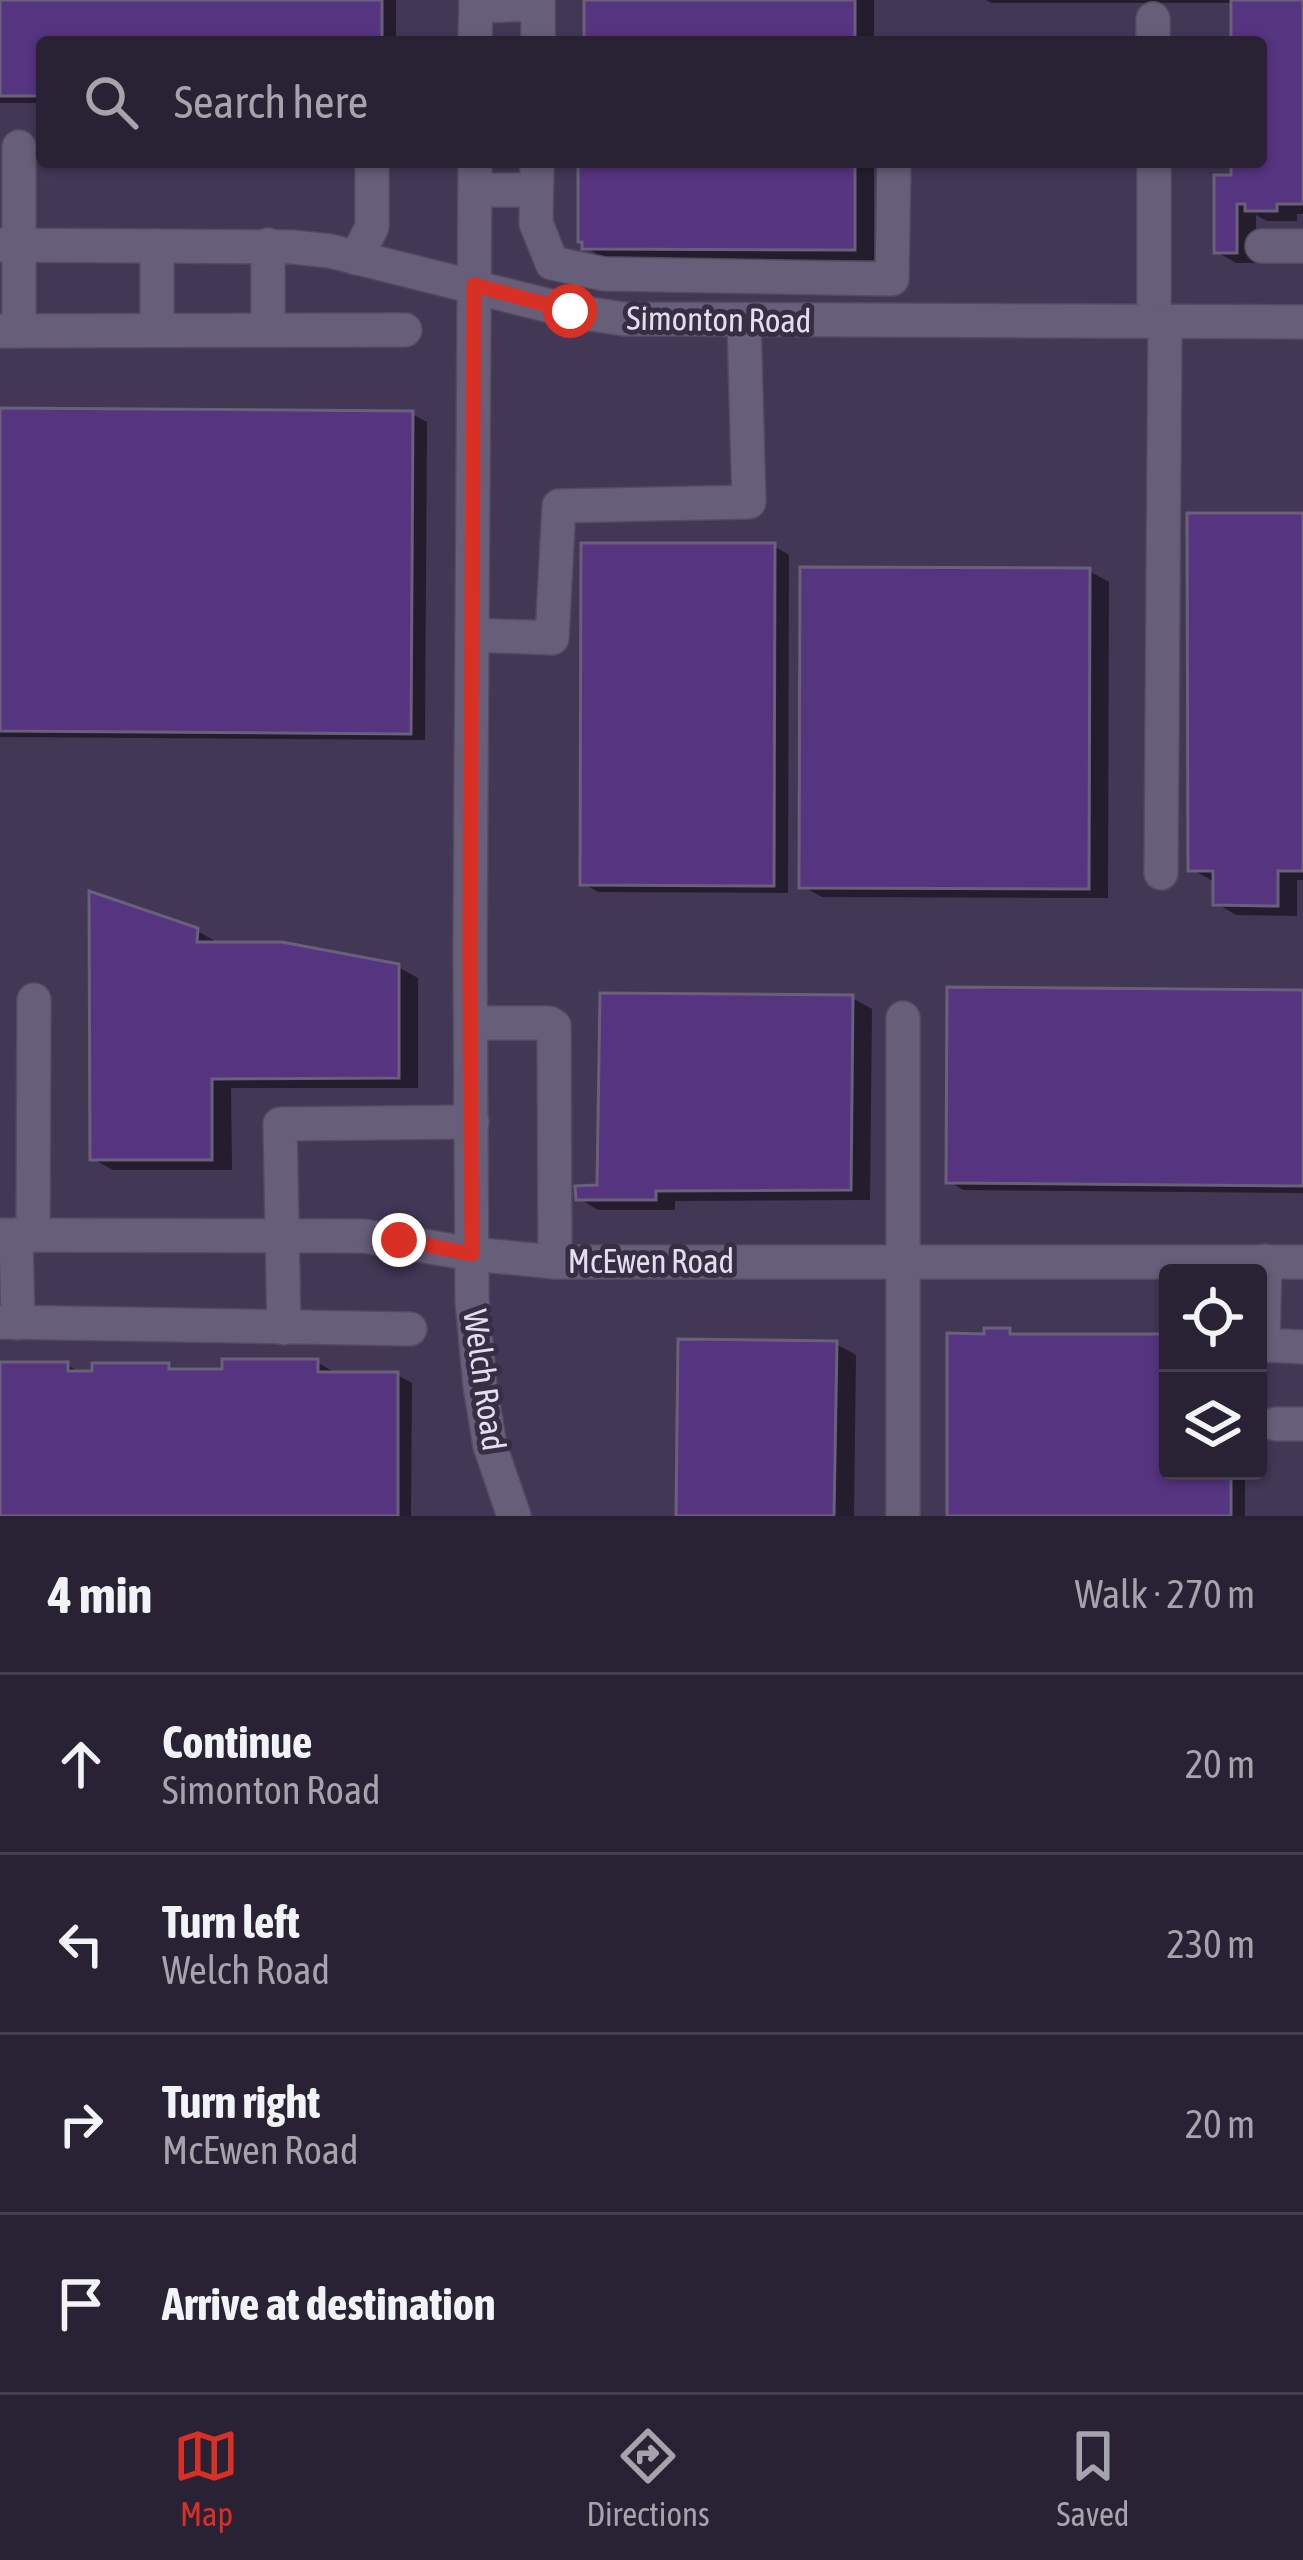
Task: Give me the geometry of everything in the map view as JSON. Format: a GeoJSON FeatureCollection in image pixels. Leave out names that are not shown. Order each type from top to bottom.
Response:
{"type":"FeatureCollection","features":[{"type":"Feature","properties":{"kind":"street"},"geometry":{"type":"LineString","coordinates":[[476,36],[476,3],[538,2],[538,36]]}},
{"type":"Feature","properties":{"kind":"street"},"geometry":{"type":"LineString","coordinates":[[20,147],[10,245],[10,331],[405,329]]}},
{"type":"Feature","properties":{"kind":"street"},"geometry":{"type":"LineString","coordinates":[[356,259],[372,227],[372,168]]}},
{"type":"Feature","properties":{"kind":"street"},"geometry":{"type":"LineString","coordinates":[[890,322],[894,168]]}},
{"type":"Feature","properties":{"kind":"street"},"geometry":{"type":"LineString","coordinates":[[1154,168],[1160,322],[1161,873]]}},
{"type":"Feature","properties":{"kind":"street"},"geometry":{"type":"LineString","coordinates":[[475,176],[536,176],[536,223],[552,263],[604,274],[892,279]]}},
{"type":"Feature","properties":{"kind":"street","name":"Welch Road"},"geometry":{"type":"LineString","coordinates":[[475,176],[472,1300],[490,1446],[514,1516]]}},
{"type":"Feature","properties":{"kind":"street","name":"Simonton Road"},"geometry":{"type":"LineString","coordinates":[[10,245],[268,245],[329,251],[570,311],[624,319],[1303,322]]}},
{"type":"Feature","properties":{"kind":"street"},"geometry":{"type":"LineString","coordinates":[[268,245],[268,330]]}},
{"type":"Feature","properties":{"kind":"street"},"geometry":{"type":"LineString","coordinates":[[157,246],[157,331]]}},
{"type":"Feature","properties":{"kind":"street"},"geometry":{"type":"LineString","coordinates":[[1262,246],[1303,246]]}},
{"type":"Feature","properties":{"kind":"street"},"geometry":{"type":"LineString","coordinates":[[472,635],[552,638],[559,506],[748,502],[744,322]]}},
{"type":"Feature","properties":{"kind":"street"},"geometry":{"type":"LineString","coordinates":[[34,1000],[9,1323],[410,1329]]}},
{"type":"Feature","properties":{"kind":"street"},"geometry":{"type":"LineString","coordinates":[[903,1018],[903,1516]]}},
{"type":"Feature","properties":{"kind":"street"},"geometry":{"type":"LineString","coordinates":[[471,1023],[554,1026],[555,1262]]}},
{"type":"Feature","properties":{"kind":"street"},"geometry":{"type":"LineString","coordinates":[[284,1328],[280,1124],[472,1122]]}},
{"type":"Feature","properties":{"kind":"street","name":"McEwen Road"},"geometry":{"type":"LineString","coordinates":[[16,1235],[364,1236],[555,1262],[1303,1262]]}},
{"type":"Feature","properties":{"kind":"street"},"geometry":{"type":"LineString","coordinates":[[1265,1261],[1263,1346],[1303,1347]]}},
{"type":"Feature","properties":{"kind":"shaded area"},"geometry":{"type":"Polygon","coordinates":[[[0,0],[1303,0],[1303,1516],[0,1516],[0,0]]]}},
{"type":"Feature","properties":{"kind":"building"},"geometry":{"type":"Polygon","coordinates":[[[0,0],[382,0],[382,36],[36,36],[36,96],[0,96],[0,0]]]}},
{"type":"Feature","properties":{"kind":"building"},"geometry":{"type":"Polygon","coordinates":[[[584,0],[855,0],[855,36],[584,36],[584,0]]]}},
{"type":"Feature","properties":{"kind":"building"},"geometry":{"type":"Polygon","coordinates":[[[1231,0],[1303,0],[1303,204],[1277,204],[1277,211],[1245,211],[1245,204],[1237,204],[1237,253],[1214,253],[1214,175],[1231,175],[1231,168],[1267,168],[1267,36],[1231,36],[1231,0]]]}},
{"type":"Feature","properties":{"kind":"building"},"geometry":{"type":"Polygon","coordinates":[[[578,168],[855,168],[855,250],[582,249],[578,242],[578,168]]]}},
{"type":"Feature","properties":{"kind":"building"},"geometry":{"type":"Polygon","coordinates":[[[0,408],[413,411],[411,734],[0,731],[0,408]]]}},
{"type":"Feature","properties":{"kind":"building"},"geometry":{"type":"Polygon","coordinates":[[[1187,513],[1303,513],[1303,871],[1278,871],[1278,906],[1213,905],[1213,871],[1188,871],[1187,513]]]}},
{"type":"Feature","properties":{"kind":"building"},"geometry":{"type":"Polygon","coordinates":[[[581,543],[775,543],[774,886],[580,885],[581,543]]]}},
{"type":"Feature","properties":{"kind":"building"},"geometry":{"type":"Polygon","coordinates":[[[800,567],[1090,568],[1089,889],[799,888],[800,567]]]}},
{"type":"Feature","properties":{"kind":"building"},"geometry":{"type":"Polygon","coordinates":[[[89,891],[198,928],[197,942],[282,942],[399,964],[399,1078],[212,1079],[212,1160],[90,1160],[89,891]]]}},
{"type":"Feature","properties":{"kind":"building"},"geometry":{"type":"Polygon","coordinates":[[[947,987],[1303,990],[1303,1186],[946,1183],[947,987]]]}},
{"type":"Feature","properties":{"kind":"building"},"geometry":{"type":"Polygon","coordinates":[[[600,993],[853,995],[851,1190],[656,1191],[656,1200],[576,1200],[575,1186],[597,1185],[600,993]]]}},
{"type":"Feature","properties":{"kind":"building"},"geometry":{"type":"Polygon","coordinates":[[[984,1328],[1010,1328],[1010,1334],[1159,1334],[1159,1480],[1231,1480],[1231,1516],[947,1516],[947,1333],[984,1334],[984,1328]]]}},
{"type":"Feature","properties":{"kind":"building"},"geometry":{"type":"Polygon","coordinates":[[[678,1339],[837,1341],[834,1516],[676,1516],[678,1339]]]}},
{"type":"Feature","properties":{"kind":"building"},"geometry":{"type":"Polygon","coordinates":[[[222,1359],[318,1359],[318,1372],[398,1372],[398,1516],[0,1516],[0,1362],[68,1362],[68,1371],[92,1371],[92,1363],[222,1369],[222,1359]]]}},
{"type":"Feature","properties":{"kind":"route"},"geometry":{"type":"LineString","coordinates":[[399,1240],[472,1254],[474,285],[570,311]]}}]}
